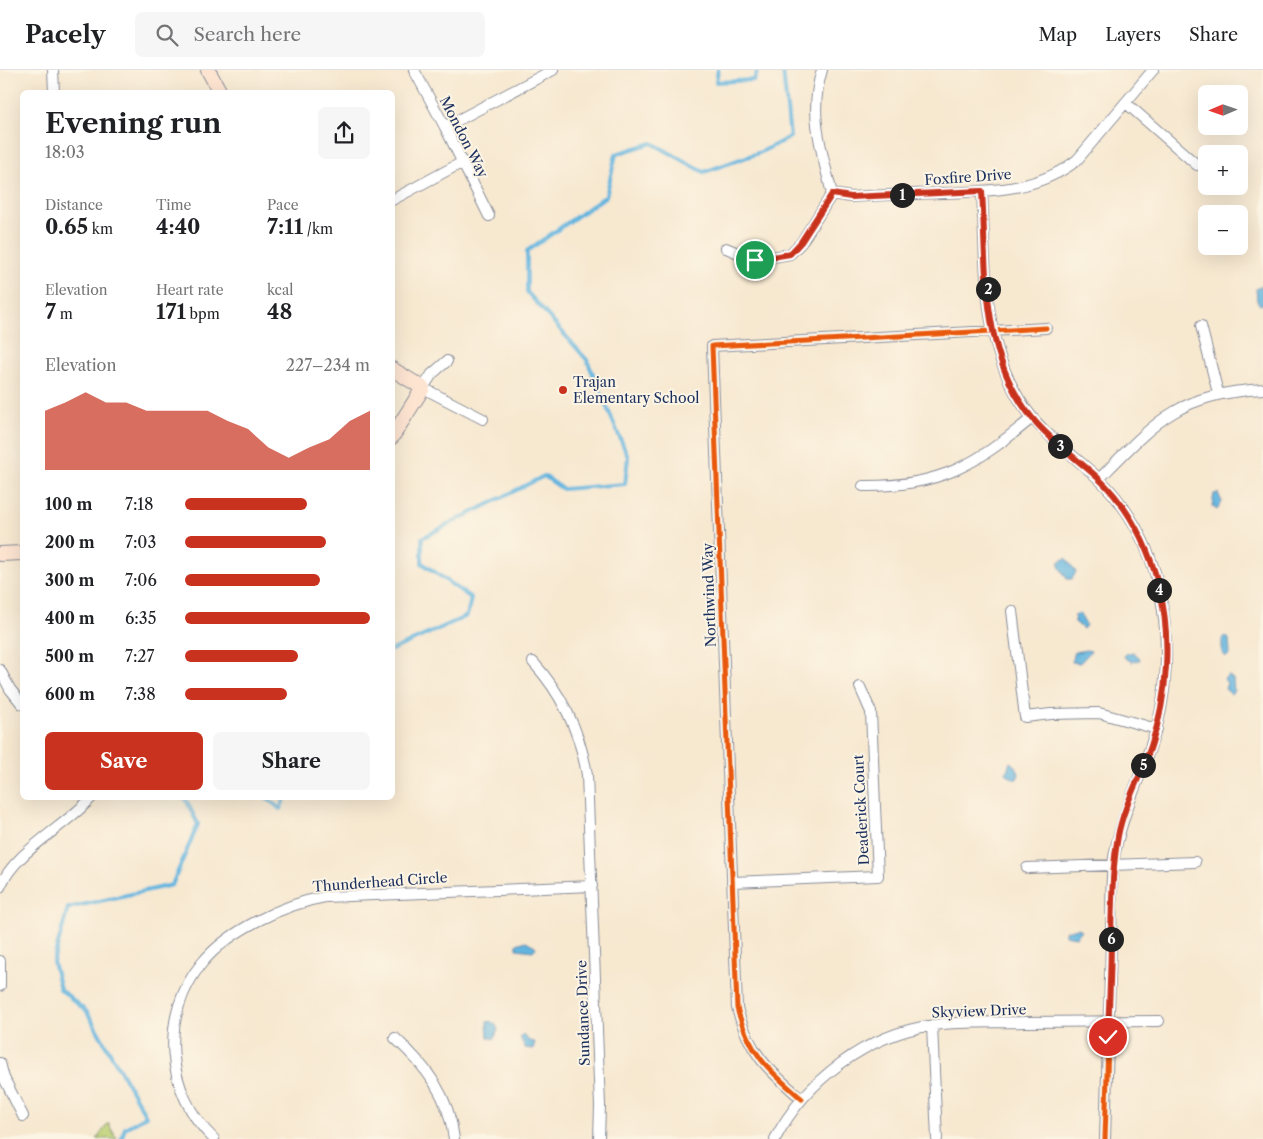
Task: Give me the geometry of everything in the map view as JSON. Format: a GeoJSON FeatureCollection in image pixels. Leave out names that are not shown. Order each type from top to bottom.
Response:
{"type":"FeatureCollection","features":[{"type":"Feature","properties":{"kind":"street"},"geometry":{"type":"LineString","coordinates":[[53,70],[54,90]]}},
{"type":"Feature","properties":{"kind":"street"},"geometry":{"type":"LineString","coordinates":[[208,70],[219,90]]}},
{"type":"Feature","properties":{"kind":"street","name":"Mondon Way"},"geometry":{"type":"LineString","coordinates":[[414,70],[446,127],[461,163],[489,216]]}},
{"type":"Feature","properties":{"kind":"street"},"geometry":{"type":"LineString","coordinates":[[446,127],[553,70]]}},
{"type":"Feature","properties":{"kind":"street"},"geometry":{"type":"LineString","coordinates":[[726,248],[755,260],[790,254],[801,242],[832,194],[816,125],[815,105],[822,70]]}},
{"type":"Feature","properties":{"kind":"street","name":"Foxfire Drive"},"geometry":{"type":"LineString","coordinates":[[832,194],[851,197],[982,191],[1025,186],[1062,172],[1077,160],[1153,70]]}},
{"type":"Feature","properties":{"kind":"street"},"geometry":{"type":"LineString","coordinates":[[1126,103],[1197,165]]}},
{"type":"Feature","properties":{"kind":"street"},"geometry":{"type":"LineString","coordinates":[[395,198],[461,163]]}},
{"type":"Feature","properties":{"kind":"street"},"geometry":{"type":"LineString","coordinates":[[982,191],[992,332],[1008,379],[1032,418],[1099,479],[1117,499],[1133,523],[1150,558],[1158,585],[1164,620],[1165,676],[1157,728],[1127,804],[1113,865],[1105,1139]]}},
{"type":"Feature","properties":{"kind":"street"},"geometry":{"type":"LineString","coordinates":[[1201,326],[1218,393]]}},
{"type":"Feature","properties":{"kind":"street"},"geometry":{"type":"LineString","coordinates":[[992,332],[1046,328]]}},
{"type":"Feature","properties":{"kind":"street","name":"Northwind Way"},"geometry":{"type":"LineString","coordinates":[[802,1099],[773,1075],[760,1060],[742,1028],[736,994],[712,346],[992,332]]}},
{"type":"Feature","properties":{"kind":"street"},"geometry":{"type":"LineString","coordinates":[[395,432],[432,374],[447,361]]}},
{"type":"Feature","properties":{"kind":"street"},"geometry":{"type":"LineString","coordinates":[[395,371],[423,388],[484,419]]}},
{"type":"Feature","properties":{"kind":"street"},"geometry":{"type":"LineString","coordinates":[[1099,479],[1162,419],[1180,407],[1218,393],[1263,389]]}},
{"type":"Feature","properties":{"kind":"street"},"geometry":{"type":"LineString","coordinates":[[863,486],[912,483],[955,472],[991,451],[1032,418]]}},
{"type":"Feature","properties":{"kind":"street"},"geometry":{"type":"LineString","coordinates":[[0,554],[20,553]]}},
{"type":"Feature","properties":{"kind":"street"},"geometry":{"type":"LineString","coordinates":[[1012,611],[1025,717],[1060,713],[1099,713],[1157,728]]}},
{"type":"Feature","properties":{"kind":"street","name":"Sundance Drive"},"geometry":{"type":"LineString","coordinates":[[534,662],[554,687],[566,707],[584,753],[588,775],[600,1106],[599,1139]]}},
{"type":"Feature","properties":{"kind":"street"},"geometry":{"type":"LineString","coordinates":[[0,670],[10,689],[20,702]]}},
{"type":"Feature","properties":{"kind":"street","name":"Deaderick Court"},"geometry":{"type":"LineString","coordinates":[[732,882],[878,876],[871,712],[860,687]]}},
{"type":"Feature","properties":{"kind":"street"},"geometry":{"type":"LineString","coordinates":[[0,887],[14,864],[89,800]]}},
{"type":"Feature","properties":{"kind":"street"},"geometry":{"type":"LineString","coordinates":[[1027,868],[1195,862]]}},
{"type":"Feature","properties":{"kind":"street","name":"Thunderhead Circle"},"geometry":{"type":"LineString","coordinates":[[214,1139],[197,1120],[181,1091],[174,1058],[174,1033],[181,999],[194,975],[203,962],[226,941],[288,907],[324,897],[592,886]]}},
{"type":"Feature","properties":{"kind":"street"},"geometry":{"type":"LineString","coordinates":[[0,961],[0,986]]}},
{"type":"Feature","properties":{"kind":"street","name":"Skyview Drive"},"geometry":{"type":"LineString","coordinates":[[775,1139],[802,1099],[819,1081],[855,1054],[906,1031],[932,1025],[1158,1021]]}},
{"type":"Feature","properties":{"kind":"street"},"geometry":{"type":"LineString","coordinates":[[932,1025],[937,1139]]}},
{"type":"Feature","properties":{"kind":"street"},"geometry":{"type":"LineString","coordinates":[[395,1038],[419,1061],[440,1090],[448,1109],[454,1139]]}},
{"type":"Feature","properties":{"kind":"street"},"geometry":{"type":"LineString","coordinates":[[0,1062],[4,1078],[23,1116]]}},
{"type":"Feature","properties":{"kind":"green space"},"geometry":{"type":"Polygon","coordinates":[[[108,1123],[117,1139],[97,1139],[108,1123]]]}},
{"type":"Feature","properties":{"kind":"water"},"geometry":{"type":"Polygon","coordinates":[[[1263,285],[1263,304],[1260,305],[1257,301],[1256,289],[1263,285]]]}},
{"type":"Feature","properties":{"kind":"water"},"geometry":{"type":"Polygon","coordinates":[[[1218,493],[1222,502],[1217,510],[1212,506],[1214,494],[1218,493]]]}},
{"type":"Feature","properties":{"kind":"water"},"geometry":{"type":"Polygon","coordinates":[[[1066,558],[1076,572],[1072,579],[1067,579],[1059,566],[1059,562],[1066,558]]]}},
{"type":"Feature","properties":{"kind":"water"},"geometry":{"type":"Polygon","coordinates":[[[1079,613],[1086,625],[1083,629],[1074,621],[1075,615],[1079,613]]]}},
{"type":"Feature","properties":{"kind":"water"},"geometry":{"type":"Polygon","coordinates":[[[1226,636],[1229,639],[1230,654],[1226,657],[1222,653],[1222,639],[1226,636]]]}},
{"type":"Feature","properties":{"kind":"water"},"geometry":{"type":"Polygon","coordinates":[[[1091,651],[1080,663],[1072,662],[1075,652],[1091,651]]]}},
{"type":"Feature","properties":{"kind":"water"},"geometry":{"type":"Polygon","coordinates":[[[1133,652],[1140,660],[1132,662],[1124,657],[1125,654],[1133,652]]]}},
{"type":"Feature","properties":{"kind":"water"},"geometry":{"type":"Polygon","coordinates":[[[1228,675],[1233,679],[1234,691],[1231,694],[1225,689],[1227,683],[1224,679],[1228,675]]]}},
{"type":"Feature","properties":{"kind":"water"},"geometry":{"type":"Polygon","coordinates":[[[1010,762],[1016,766],[1019,774],[1017,779],[1013,779],[1006,773],[1010,762]]]}},
{"type":"Feature","properties":{"kind":"water"},"geometry":{"type":"Polygon","coordinates":[[[1078,928],[1082,930],[1076,937],[1065,935],[1065,931],[1078,928]]]}},
{"type":"Feature","properties":{"kind":"water"},"geometry":{"type":"Polygon","coordinates":[[[526,941],[535,946],[536,948],[533,951],[517,949],[517,944],[526,941]]]}},
{"type":"Feature","properties":{"kind":"water"},"geometry":{"type":"Polygon","coordinates":[[[490,1021],[496,1025],[498,1030],[494,1039],[488,1037],[487,1022],[490,1021]]]}},
{"type":"Feature","properties":{"kind":"water"},"geometry":{"type":"Polygon","coordinates":[[[523,1034],[529,1041],[535,1042],[533,1049],[525,1048],[520,1037],[523,1034]]]}},
{"type":"Feature","properties":{"kind":"waterway"},"geometry":{"type":"LineString","coordinates":[[718,70],[716,82],[754,80],[758,70]]}},
{"type":"Feature","properties":{"kind":"waterway"},"geometry":{"type":"LineString","coordinates":[[395,649],[467,616],[471,598],[422,563],[422,538],[544,476],[563,489],[625,484],[628,457],[587,360],[527,292],[527,251],[606,196],[616,154],[652,143],[704,172],[761,152],[790,137],[783,71],[781,70]]}},
{"type":"Feature","properties":{"kind":"waterway"},"geometry":{"type":"LineString","coordinates":[[121,1139],[125,1128],[146,1116],[87,1012],[60,989],[53,962],[68,908],[172,885],[198,824],[186,800]]}},
{"type":"Feature","properties":{"kind":"waterway"},"geometry":{"type":"LineString","coordinates":[[269,800],[280,809],[284,800]]}},
{"type":"Feature","properties":{"kind":"cycle path"},"geometry":{"type":"LineString","coordinates":[[982,191],[988,298],[998,350],[1007,375],[1019,399],[1036,422],[1098,478],[1128,514],[1150,557],[1163,607],[1166,668],[1161,709],[1150,748],[1119,834],[1113,864],[1105,1139]]}},
{"type":"Feature","properties":{"kind":"cycle path"},"geometry":{"type":"LineString","coordinates":[[802,1099],[779,1079],[761,1059],[747,1037],[737,1008],[712,346],[1046,328]]}},
{"type":"Feature","properties":{"kind":"place","name":"Trajan Elementary School"},"geometry":{"type":"Point","coordinates":[563,390]}},
{"type":"Feature","properties":{"kind":"route"},"geometry":{"type":"LineString","coordinates":[[755,260],[790,254],[801,242],[832,194],[851,197],[982,191],[990,321],[1001,363],[1008,379],[1019,400],[1032,418],[1057,443],[1099,479],[1117,499],[1142,540],[1150,558],[1164,612],[1165,676],[1157,728],[1151,748],[1127,804],[1113,865],[1108,1037]]}}]}
